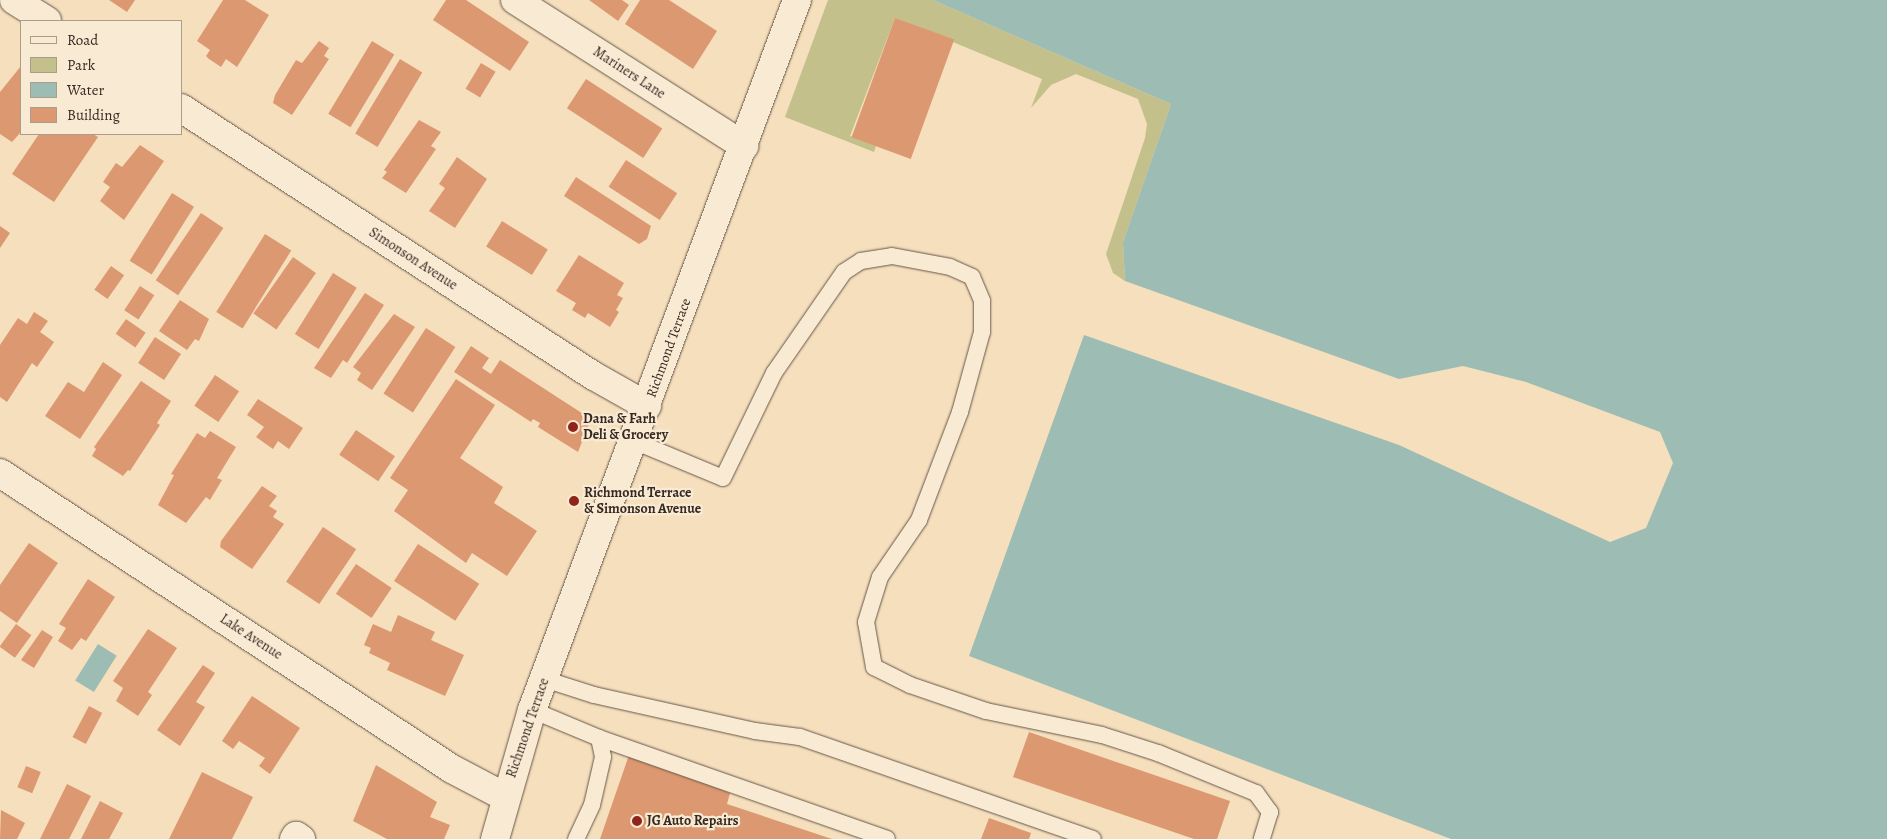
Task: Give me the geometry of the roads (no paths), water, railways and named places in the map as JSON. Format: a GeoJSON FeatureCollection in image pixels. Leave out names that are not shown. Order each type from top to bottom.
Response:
{"type":"FeatureCollection","features":[{"type":"Feature","properties":{"kind":"street"},"geometry":{"type":"LineString","coordinates":[[14,0],[45,20]]}},
{"type":"Feature","properties":{"kind":"street","name":"Mariners Lane"},"geometry":{"type":"LineString","coordinates":[[515,0],[744,146]]}},
{"type":"Feature","properties":{"kind":"street","name":"Richmond Terrace"},"geometry":{"type":"LineString","coordinates":[[495,839],[505,797],[532,710],[798,0]]}},
{"type":"Feature","properties":{"kind":"street","name":"Simonson Avenue"},"geometry":{"type":"LineString","coordinates":[[182,109],[586,371],[647,406]]}},
{"type":"Feature","properties":{"kind":"street","name":"Lake Avenue"},"geometry":{"type":"LineString","coordinates":[[0,473],[452,769],[505,797]]}},
{"type":"Feature","properties":{"kind":"street"},"geometry":{"type":"LineString","coordinates":[[294,839],[296,836],[301,839]]}},
{"type":"Feature","properties":{"kind":"lane"},"geometry":{"type":"LineString","coordinates":[[634,441],[723,478],[774,373],[844,272],[861,261],[892,256],[950,267],[972,277],[982,301],[982,332],[960,412],[919,520],[880,577],[866,622],[874,667],[910,684],[986,711],[1102,735],[1158,753],[1256,792],[1270,812],[1262,839]]}},
{"type":"Feature","properties":{"kind":"lane"},"geometry":{"type":"LineString","coordinates":[[544,679],[594,695],[755,731],[800,738],[1093,839]]}},
{"type":"Feature","properties":{"kind":"lane"},"geometry":{"type":"LineString","coordinates":[[532,710],[600,738],[887,839]]}},
{"type":"Feature","properties":{"kind":"lane"},"geometry":{"type":"LineString","coordinates":[[576,839],[592,805],[603,757],[600,738]]}},
{"type":"Feature","properties":{"kind":"water"},"geometry":{"type":"Polygon","coordinates":[[[933,0],[1887,0],[1887,839],[1451,839],[969,656],[1084,335],[1399,445],[1610,542],[1646,528],[1673,463],[1660,432],[1526,382],[1463,366],[1399,379],[1125,281],[1123,242],[1171,104],[933,0]]]}},
{"type":"Feature","properties":{"kind":"water"},"geometry":{"type":"Polygon","coordinates":[[[98,644],[117,656],[94,692],[75,680],[98,644]]]}},
{"type":"Feature","properties":{"kind":"place","name":"Dana & Farh Deli & Grocery"},"geometry":{"type":"Point","coordinates":[573,427]}},
{"type":"Feature","properties":{"kind":"place","name":"Richmond Terrace & Simonson Avenue"},"geometry":{"type":"Point","coordinates":[574,501]}},
{"type":"Feature","properties":{"kind":"place","name":"JG Auto Repairs"},"geometry":{"type":"Point","coordinates":[637,821]}}]}
